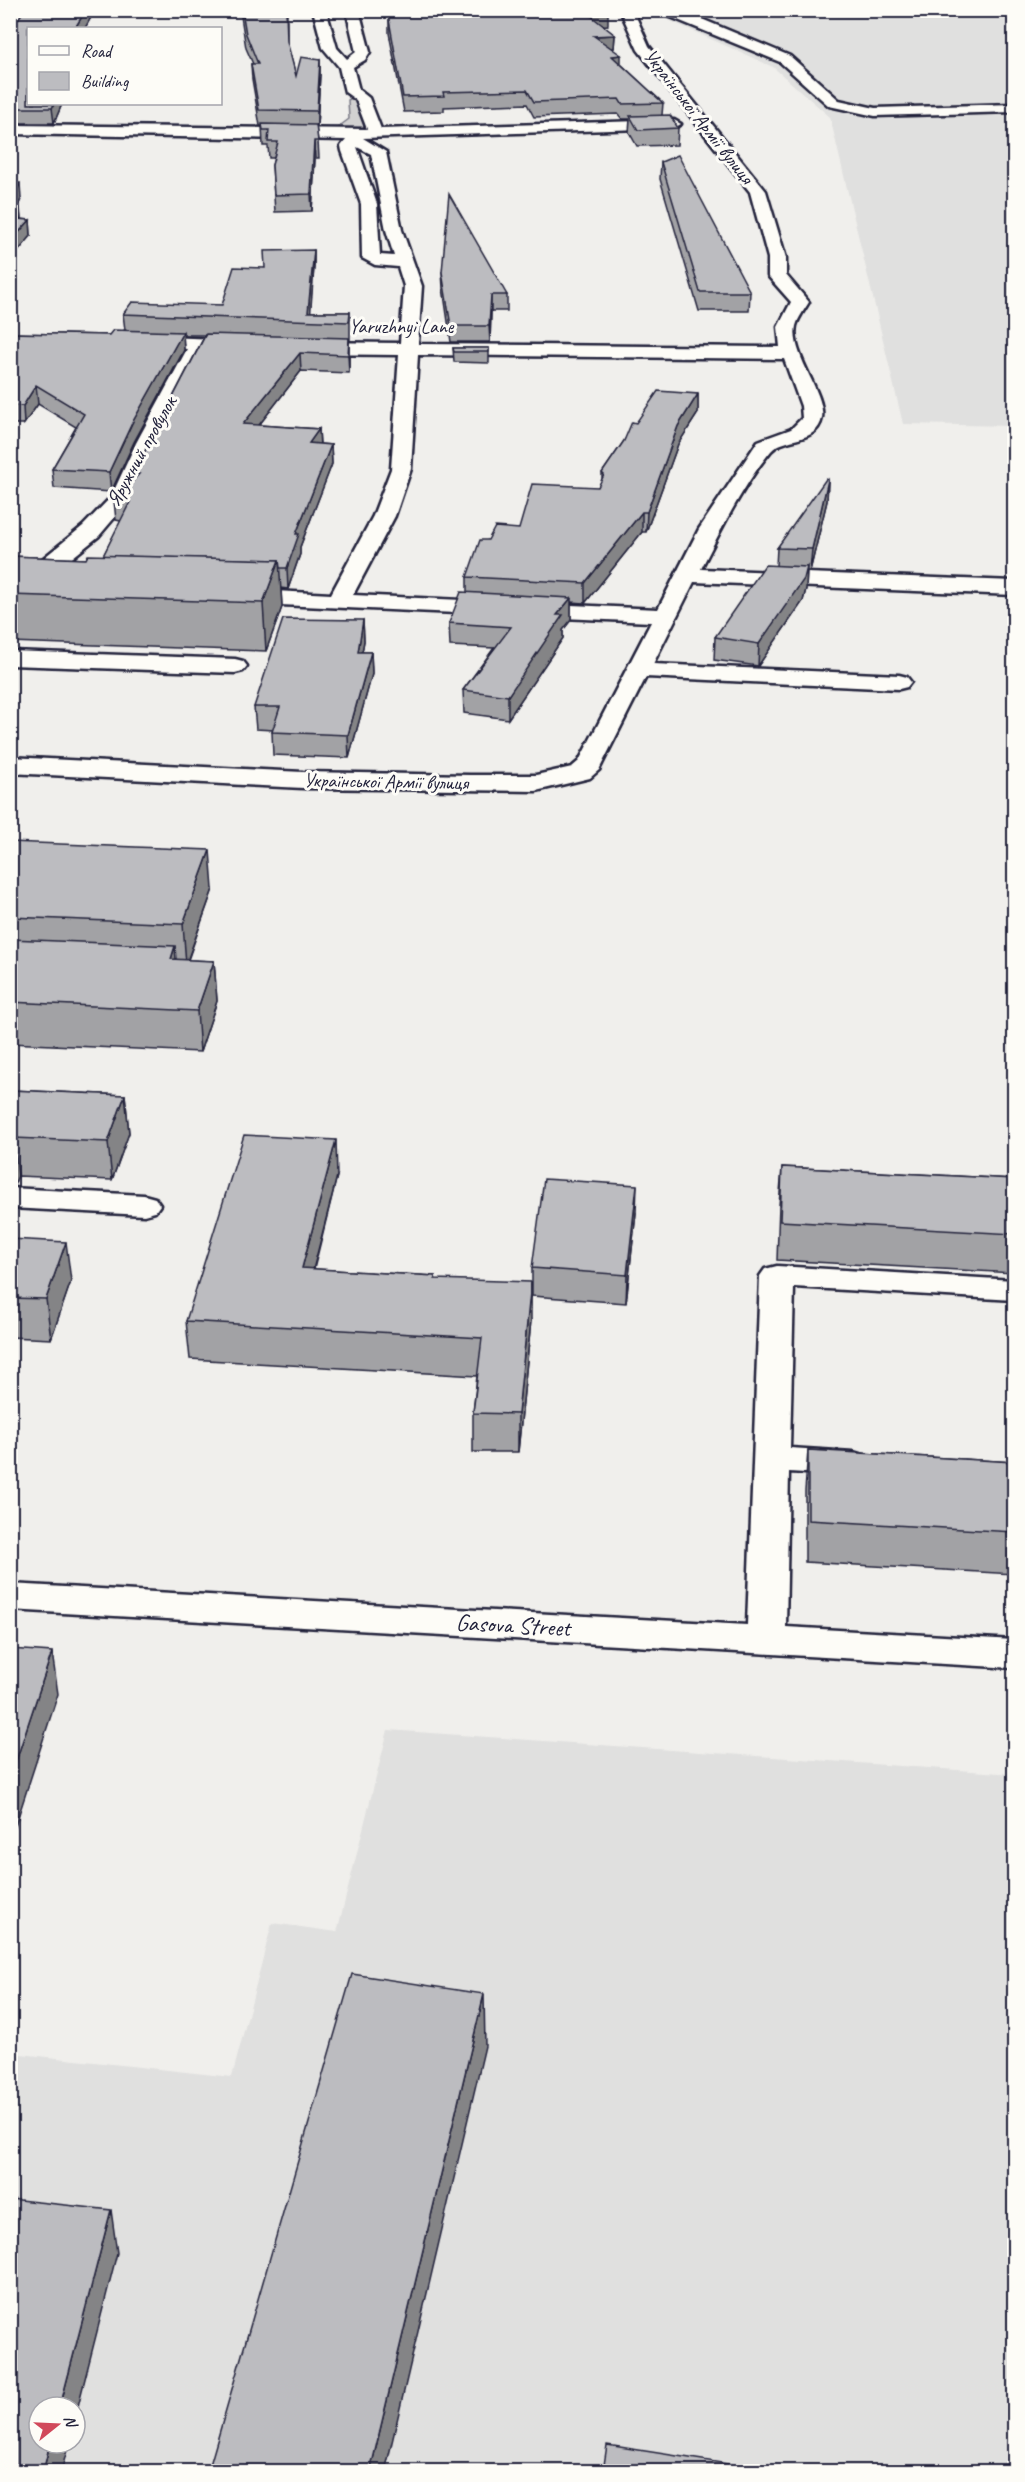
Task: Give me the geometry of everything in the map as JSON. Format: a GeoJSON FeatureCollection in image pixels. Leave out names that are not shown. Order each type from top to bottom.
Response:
{"type":"FeatureCollection","features":[{"type":"Feature","properties":{"kind":"street"},"geometry":{"type":"LineString","coordinates":[[319,10],[334,58],[346,65],[352,92],[362,98],[376,134]]}},
{"type":"Feature","properties":{"kind":"street"},"geometry":{"type":"LineString","coordinates":[[346,65],[360,57],[363,52],[352,10]]}},
{"type":"Feature","properties":{"kind":"street","name":"Української Армії вулиця"},"geometry":{"type":"LineString","coordinates":[[10,765],[315,780],[536,783],[581,773],[590,765],[710,529],[765,445],[798,433],[807,427],[812,418],[811,406],[791,353],[788,327],[800,302],[777,276],[777,258],[758,191],[643,47],[627,10]]}},
{"type":"Feature","properties":{"kind":"street"},"geometry":{"type":"LineString","coordinates":[[674,10],[673,13],[785,60],[834,103],[875,112],[1014,108]]}},
{"type":"Feature","properties":{"kind":"street"},"geometry":{"type":"LineString","coordinates":[[323,135],[345,112],[345,98],[352,92]]}},
{"type":"Feature","properties":{"kind":"street"},"geometry":{"type":"LineString","coordinates":[[10,129],[352,137],[376,134],[704,123]]}},
{"type":"Feature","properties":{"kind":"street"},"geometry":{"type":"LineString","coordinates":[[339,599],[354,576],[384,516],[401,469],[413,286],[394,230],[378,152],[352,137]]}},
{"type":"Feature","properties":{"kind":"street"},"geometry":{"type":"LineString","coordinates":[[352,137],[348,153],[357,167],[369,205],[371,258],[404,262]]}},
{"type":"Feature","properties":{"kind":"street"},"geometry":{"type":"LineString","coordinates":[[118,341],[267,346]]}},
{"type":"Feature","properties":{"kind":"street","name":"Яружний провулок"},"geometry":{"type":"LineString","coordinates":[[11,590],[21,580],[50,565],[91,531],[120,499],[146,443],[199,345]]}},
{"type":"Feature","properties":{"kind":"street","name":"Yaruzhnyi Lane"},"geometry":{"type":"LineString","coordinates":[[290,347],[791,353]]}},
{"type":"Feature","properties":{"kind":"street"},"geometry":{"type":"LineString","coordinates":[[686,575],[1014,591]]}},
{"type":"Feature","properties":{"kind":"street"},"geometry":{"type":"LineString","coordinates":[[11,590],[47,591]]}},
{"type":"Feature","properties":{"kind":"street"},"geometry":{"type":"LineString","coordinates":[[211,596],[339,599],[666,616]]}},
{"type":"Feature","properties":{"kind":"street"},"geometry":{"type":"LineString","coordinates":[[10,658],[235,666]]}},
{"type":"Feature","properties":{"kind":"street"},"geometry":{"type":"LineString","coordinates":[[639,670],[899,682]]}},
{"type":"Feature","properties":{"kind":"street"},"geometry":{"type":"LineString","coordinates":[[10,1198],[144,1205]]}},
{"type":"Feature","properties":{"kind":"street"},"geometry":{"type":"LineString","coordinates":[[766,1640],[777,1276],[1014,1290]]}},
{"type":"Feature","properties":{"kind":"street"},"geometry":{"type":"LineString","coordinates":[[771,1459],[887,1466]]}},
{"type":"Feature","properties":{"kind":"street","name":"Gasova Street"},"geometry":{"type":"LineString","coordinates":[[10,1597],[1014,1654]]}},
{"type":"Feature","properties":{"kind":"shaded area"},"geometry":{"type":"Polygon","coordinates":[[[656,10],[1014,11],[1014,426],[903,424],[830,117],[773,67],[655,14],[656,10]]]}},
{"type":"Feature","properties":{"kind":"shaded area"},"geometry":{"type":"Polygon","coordinates":[[[353,97],[360,101],[368,128],[366,131],[333,131],[349,119],[348,100],[353,97]]]}},
{"type":"Feature","properties":{"kind":"shaded area"},"geometry":{"type":"Polygon","coordinates":[[[388,1730],[1014,1774],[1014,2471],[11,2472],[11,2053],[232,2077],[272,1923],[337,1932],[388,1730]]]}},
{"type":"Feature","properties":{"kind":"building"},"geometry":{"type":"Polygon","coordinates":[[[24,10],[86,10],[76,27],[27,27],[27,105],[54,105],[52,108],[10,108],[10,32],[24,10]]]}},
{"type":"Feature","properties":{"kind":"building"},"geometry":{"type":"Polygon","coordinates":[[[242,10],[286,10],[287,41],[296,76],[301,57],[320,60],[317,111],[259,110],[251,64],[258,64],[246,34],[242,10]]]}},
{"type":"Feature","properties":{"kind":"building"},"geometry":{"type":"Polygon","coordinates":[[[389,10],[607,10],[586,12],[615,35],[594,36],[621,55],[612,56],[663,103],[622,104],[619,99],[534,102],[527,90],[443,92],[444,96],[403,97],[389,10]]]}},
{"type":"Feature","properties":{"kind":"building"},"geometry":{"type":"Polygon","coordinates":[[[670,115],[678,128],[638,130],[630,116],[670,115]]]}},
{"type":"Feature","properties":{"kind":"building"},"geometry":{"type":"Polygon","coordinates":[[[262,124],[316,125],[318,141],[314,141],[311,194],[274,195],[272,165],[278,142],[268,142],[269,130],[263,130],[262,124]]]}},
{"type":"Feature","properties":{"kind":"building"},"geometry":{"type":"Polygon","coordinates":[[[678,155],[750,292],[700,292],[661,162],[678,155]]]}},
{"type":"Feature","properties":{"kind":"building"},"geometry":{"type":"Polygon","coordinates":[[[10,183],[20,183],[12,201],[20,205],[15,217],[10,215],[10,183]]]}},
{"type":"Feature","properties":{"kind":"building"},"geometry":{"type":"Polygon","coordinates":[[[449,194],[507,295],[491,295],[489,326],[451,326],[442,272],[449,194]]]}},
{"type":"Feature","properties":{"kind":"building"},"geometry":{"type":"Polygon","coordinates":[[[18,219],[30,220],[10,242],[10,228],[15,227],[18,219]]]}},
{"type":"Feature","properties":{"kind":"building"},"geometry":{"type":"Polygon","coordinates":[[[314,250],[308,312],[350,312],[349,322],[123,314],[132,302],[222,305],[234,267],[265,268],[264,251],[314,250]]]}},
{"type":"Feature","properties":{"kind":"building"},"geometry":{"type":"Polygon","coordinates":[[[113,330],[183,332],[132,423],[109,472],[52,469],[84,414],[36,385],[23,406],[10,405],[10,333],[109,335],[113,330]]]}},
{"type":"Feature","properties":{"kind":"building"},"geometry":{"type":"Polygon","coordinates":[[[206,334],[349,338],[348,355],[300,353],[243,424],[319,429],[309,443],[331,445],[296,534],[299,534],[287,568],[280,568],[279,560],[103,556],[130,502],[114,501],[139,474],[133,474],[206,334]]]}},
{"type":"Feature","properties":{"kind":"building"},"geometry":{"type":"Polygon","coordinates":[[[453,348],[489,348],[489,352],[454,352],[453,348]]]}},
{"type":"Feature","properties":{"kind":"building"},"geometry":{"type":"Polygon","coordinates":[[[658,391],[698,394],[678,426],[647,512],[642,512],[585,583],[467,577],[480,540],[488,540],[495,527],[519,529],[532,484],[598,487],[604,475],[602,473],[624,441],[632,422],[636,423],[658,391]]]}},
{"type":"Feature","properties":{"kind":"building"},"geometry":{"type":"Polygon","coordinates":[[[826,479],[828,480],[812,549],[777,548],[826,479]]]}},
{"type":"Feature","properties":{"kind":"building"},"geometry":{"type":"Polygon","coordinates":[[[88,555],[279,560],[263,603],[10,595],[10,556],[86,559],[88,555]]]}},
{"type":"Feature","properties":{"kind":"building"},"geometry":{"type":"Polygon","coordinates":[[[765,565],[807,567],[804,579],[759,644],[715,637],[765,565]]]}},
{"type":"Feature","properties":{"kind":"building"},"geometry":{"type":"Polygon","coordinates":[[[461,592],[571,598],[557,615],[563,615],[508,696],[463,690],[511,627],[449,623],[461,592]]]}},
{"type":"Feature","properties":{"kind":"building"},"geometry":{"type":"Polygon","coordinates":[[[283,619],[363,620],[358,652],[371,652],[348,735],[272,732],[280,707],[254,707],[283,619]]]}},
{"type":"Feature","properties":{"kind":"building"},"geometry":{"type":"Polygon","coordinates":[[[10,842],[210,850],[183,924],[10,917],[10,842]]]}},
{"type":"Feature","properties":{"kind":"building"},"geometry":{"type":"Polygon","coordinates":[[[10,939],[175,946],[171,959],[214,961],[197,1011],[10,1002],[10,939]]]}},
{"type":"Feature","properties":{"kind":"building"},"geometry":{"type":"Polygon","coordinates":[[[10,1090],[125,1095],[108,1142],[14,1138],[10,1144],[10,1090]]]}},
{"type":"Feature","properties":{"kind":"building"},"geometry":{"type":"Polygon","coordinates":[[[244,1135],[336,1140],[302,1268],[435,1276],[435,1279],[531,1282],[518,1414],[473,1413],[482,1338],[186,1321],[244,1135]]]}},
{"type":"Feature","properties":{"kind":"building"},"geometry":{"type":"Polygon","coordinates":[[[782,1167],[1014,1179],[1014,1234],[780,1221],[782,1167]]]}},
{"type":"Feature","properties":{"kind":"building"},"geometry":{"type":"Polygon","coordinates":[[[544,1179],[637,1185],[627,1275],[532,1268],[544,1179]]]}},
{"type":"Feature","properties":{"kind":"building"},"geometry":{"type":"Polygon","coordinates":[[[10,1239],[66,1242],[46,1299],[10,1298],[10,1239]]]}},
{"type":"Feature","properties":{"kind":"building"},"geometry":{"type":"Polygon","coordinates":[[[808,1450],[1014,1462],[1014,1532],[808,1520],[808,1450]]]}},
{"type":"Feature","properties":{"kind":"building"},"geometry":{"type":"Polygon","coordinates":[[[10,1649],[52,1652],[10,1779],[10,1649]]]}},
{"type":"Feature","properties":{"kind":"building"},"geometry":{"type":"Polygon","coordinates":[[[352,1974],[484,1994],[370,2472],[208,2472],[352,1974]]]}},
{"type":"Feature","properties":{"kind":"building"},"geometry":{"type":"Polygon","coordinates":[[[10,2199],[111,2210],[63,2395],[27,2395],[27,2455],[47,2455],[43,2472],[10,2472],[10,2199]]]}},
{"type":"Feature","properties":{"kind":"building"},"geometry":{"type":"Polygon","coordinates":[[[607,2445],[779,2472],[603,2472],[607,2445]]]}}]}
